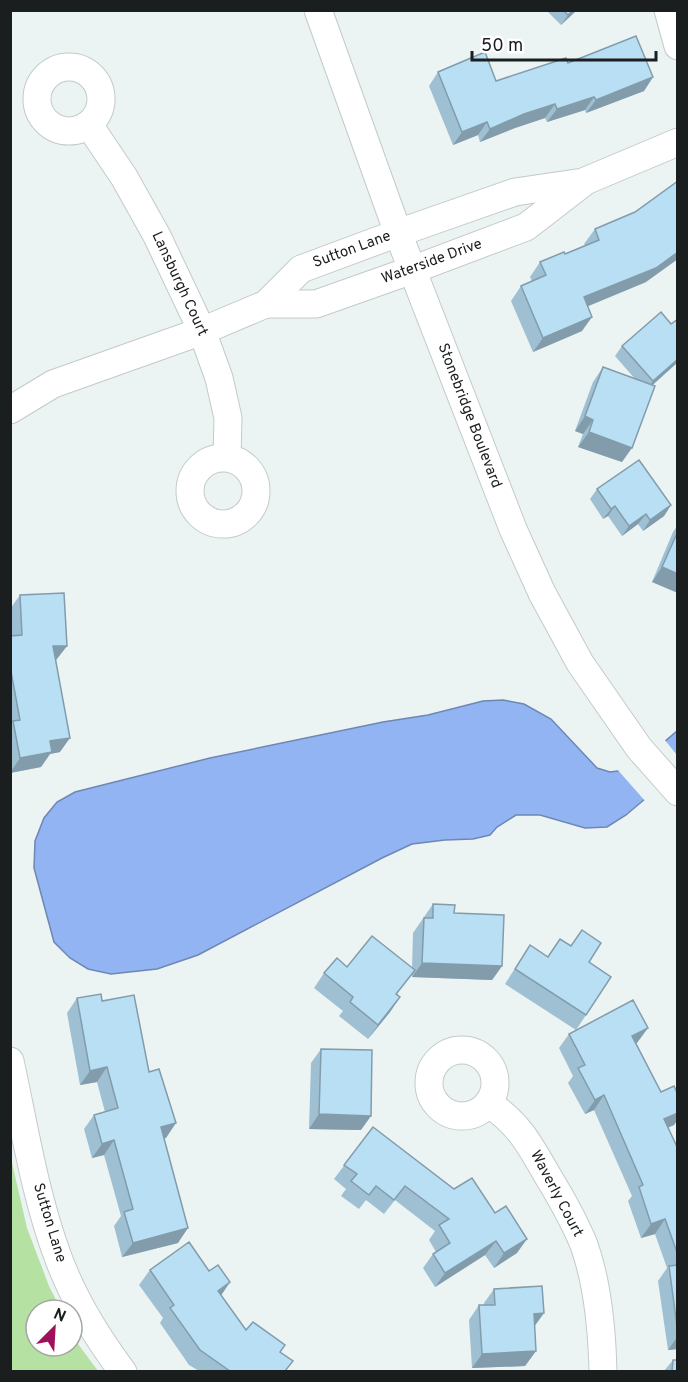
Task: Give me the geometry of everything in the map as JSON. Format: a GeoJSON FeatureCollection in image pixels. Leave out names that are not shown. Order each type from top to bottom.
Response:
{"type":"FeatureCollection","features":[{"type":"Feature","properties":{"kind":"street","name":"Stonebridge Boulevard"},"geometry":{"type":"LineString","coordinates":[[318,10],[412,270],[513,529],[542,593],[580,663],[639,748],[675,789]]}},
{"type":"Feature","properties":{"kind":"street"},"geometry":{"type":"LineString","coordinates":[[668,10],[678,46]]}},
{"type":"Feature","properties":{"kind":"street","name":"Lansburgh Court"},"geometry":{"type":"LineString","coordinates":[[88,125],[135,196],[157,236],[202,331],[219,378],[228,418],[227,457]]}},
{"type":"Feature","properties":{"kind":"street","name":"Sutton Lane"},"geometry":{"type":"LineString","coordinates":[[10,410],[53,384],[202,331],[266,304],[301,269],[515,192],[584,182],[678,142]]}},
{"type":"Feature","properties":{"kind":"street","name":"Waterside Drive"},"geometry":{"type":"LineString","coordinates":[[266,304],[316,304],[526,227],[584,182]]}},
{"type":"Feature","properties":{"kind":"street","name":"Sutton Lane"},"geometry":{"type":"LineString","coordinates":[[10,1061],[43,1208],[58,1256],[78,1302],[107,1351],[123,1371]]}},
{"type":"Feature","properties":{"kind":"street","name":"Waverly Court"},"geometry":{"type":"LineString","coordinates":[[488,1103],[501,1112],[525,1136],[566,1208],[584,1246],[598,1308],[603,1371]]}},
{"type":"Feature","properties":{"kind":"green space"},"geometry":{"type":"Polygon","coordinates":[[[10,1154],[27,1228],[55,1298],[24,1298],[24,1358],[84,1358],[84,1352],[98,1371],[11,1371],[10,1154]]]}},
{"type":"Feature","properties":{"kind":"water"},"geometry":{"type":"Polygon","coordinates":[[[503,700],[524,704],[551,719],[597,768],[610,772],[633,769],[677,731],[677,772],[626,815],[607,827],[585,828],[540,815],[516,815],[497,827],[490,835],[473,839],[412,844],[198,955],[157,969],[111,974],[88,969],[70,958],[54,942],[34,868],[35,841],[44,818],[57,802],[75,792],[210,758],[383,722],[428,715],[483,701],[503,700]]]}},
{"type":"Feature","properties":{"kind":"pier"},"geometry":{"type":"Polygon","coordinates":[[[664,739],[677,755],[678,776],[646,802],[616,768],[632,766],[664,739]]]}},
{"type":"Feature","properties":{"kind":"building"},"geometry":{"type":"Polygon","coordinates":[[[563,10],[573,10],[568,15],[563,10]]]}},
{"type":"Feature","properties":{"kind":"building"},"geometry":{"type":"Polygon","coordinates":[[[636,36],[653,77],[596,100],[594,97],[557,109],[555,104],[490,129],[487,122],[462,132],[438,72],[485,52],[496,81],[566,58],[568,63],[636,36]]]}},
{"type":"Feature","properties":{"kind":"building"},"geometry":{"type":"Polygon","coordinates":[[[678,181],[678,252],[656,268],[584,297],[592,317],[543,338],[521,286],[546,275],[540,262],[599,240],[595,229],[635,212],[678,181]]]}},
{"type":"Feature","properties":{"kind":"building"},"geometry":{"type":"Polygon","coordinates":[[[661,312],[671,324],[678,319],[678,359],[653,381],[622,346],[661,312]]]}},
{"type":"Feature","properties":{"kind":"building"},"geometry":{"type":"Polygon","coordinates":[[[603,367],[655,386],[632,448],[589,432],[593,420],[585,416],[603,367]]]}},
{"type":"Feature","properties":{"kind":"building"},"geometry":{"type":"Polygon","coordinates":[[[639,460],[671,505],[650,520],[646,514],[629,526],[615,506],[611,509],[597,489],[639,460]]]}},
{"type":"Feature","properties":{"kind":"building"},"geometry":{"type":"Polygon","coordinates":[[[678,531],[678,574],[662,567],[678,531]]]}},
{"type":"Feature","properties":{"kind":"building"},"geometry":{"type":"Polygon","coordinates":[[[64,593],[67,646],[53,646],[70,738],[50,741],[52,752],[20,758],[13,721],[20,720],[10,666],[10,636],[22,635],[20,595],[64,593]]]}},
{"type":"Feature","properties":{"kind":"building"},"geometry":{"type":"Polygon","coordinates":[[[433,904],[455,905],[454,913],[504,915],[502,966],[422,963],[424,918],[433,918],[433,904]]]}},
{"type":"Feature","properties":{"kind":"building"},"geometry":{"type":"Polygon","coordinates":[[[582,930],[601,943],[589,962],[611,977],[586,1015],[515,969],[530,945],[548,957],[560,939],[571,946],[582,930]]]}},
{"type":"Feature","properties":{"kind":"building"},"geometry":{"type":"Polygon","coordinates":[[[372,936],[415,970],[396,994],[400,997],[378,1025],[350,1002],[353,997],[324,973],[337,958],[347,967],[372,936]]]}},
{"type":"Feature","properties":{"kind":"building"},"geometry":{"type":"Polygon","coordinates":[[[101,994],[102,1001],[134,995],[149,1072],[159,1069],[176,1123],[161,1127],[188,1228],[133,1243],[124,1212],[133,1209],[114,1140],[102,1144],[94,1115],[118,1108],[107,1067],[90,1071],[77,998],[101,994]]]}},
{"type":"Feature","properties":{"kind":"building"},"geometry":{"type":"Polygon","coordinates":[[[633,1000],[648,1028],[632,1036],[661,1092],[674,1086],[678,1095],[678,1113],[664,1119],[678,1149],[678,1255],[665,1219],[651,1224],[639,1187],[643,1185],[604,1095],[595,1100],[578,1068],[585,1065],[569,1034],[633,1000]]]}},
{"type":"Feature","properties":{"kind":"building"},"geometry":{"type":"Polygon","coordinates":[[[321,1049],[372,1050],[371,1116],[319,1114],[321,1049]]]}},
{"type":"Feature","properties":{"kind":"building"},"geometry":{"type":"Polygon","coordinates":[[[373,1127],[454,1189],[472,1178],[495,1213],[506,1206],[527,1239],[504,1253],[496,1241],[445,1273],[433,1254],[450,1243],[439,1225],[449,1219],[405,1186],[394,1200],[376,1186],[369,1195],[351,1181],[357,1174],[344,1165],[373,1127]]]}},
{"type":"Feature","properties":{"kind":"building"},"geometry":{"type":"Polygon","coordinates":[[[189,1242],[209,1271],[218,1265],[230,1282],[218,1291],[246,1330],[253,1322],[285,1345],[280,1352],[293,1361],[285,1371],[230,1371],[200,1350],[170,1308],[174,1305],[150,1270],[189,1242]]]}},
{"type":"Feature","properties":{"kind":"building"},"geometry":{"type":"Polygon","coordinates":[[[678,1265],[678,1334],[669,1266],[678,1265]]]}},
{"type":"Feature","properties":{"kind":"building"},"geometry":{"type":"Polygon","coordinates":[[[542,1286],[544,1313],[534,1314],[536,1351],[482,1354],[479,1305],[495,1305],[494,1289],[542,1286]]]}},
{"type":"Feature","properties":{"kind":"building"},"geometry":{"type":"Polygon","coordinates":[[[673,1360],[678,1360],[678,1371],[672,1371],[673,1360]]]}}]}
